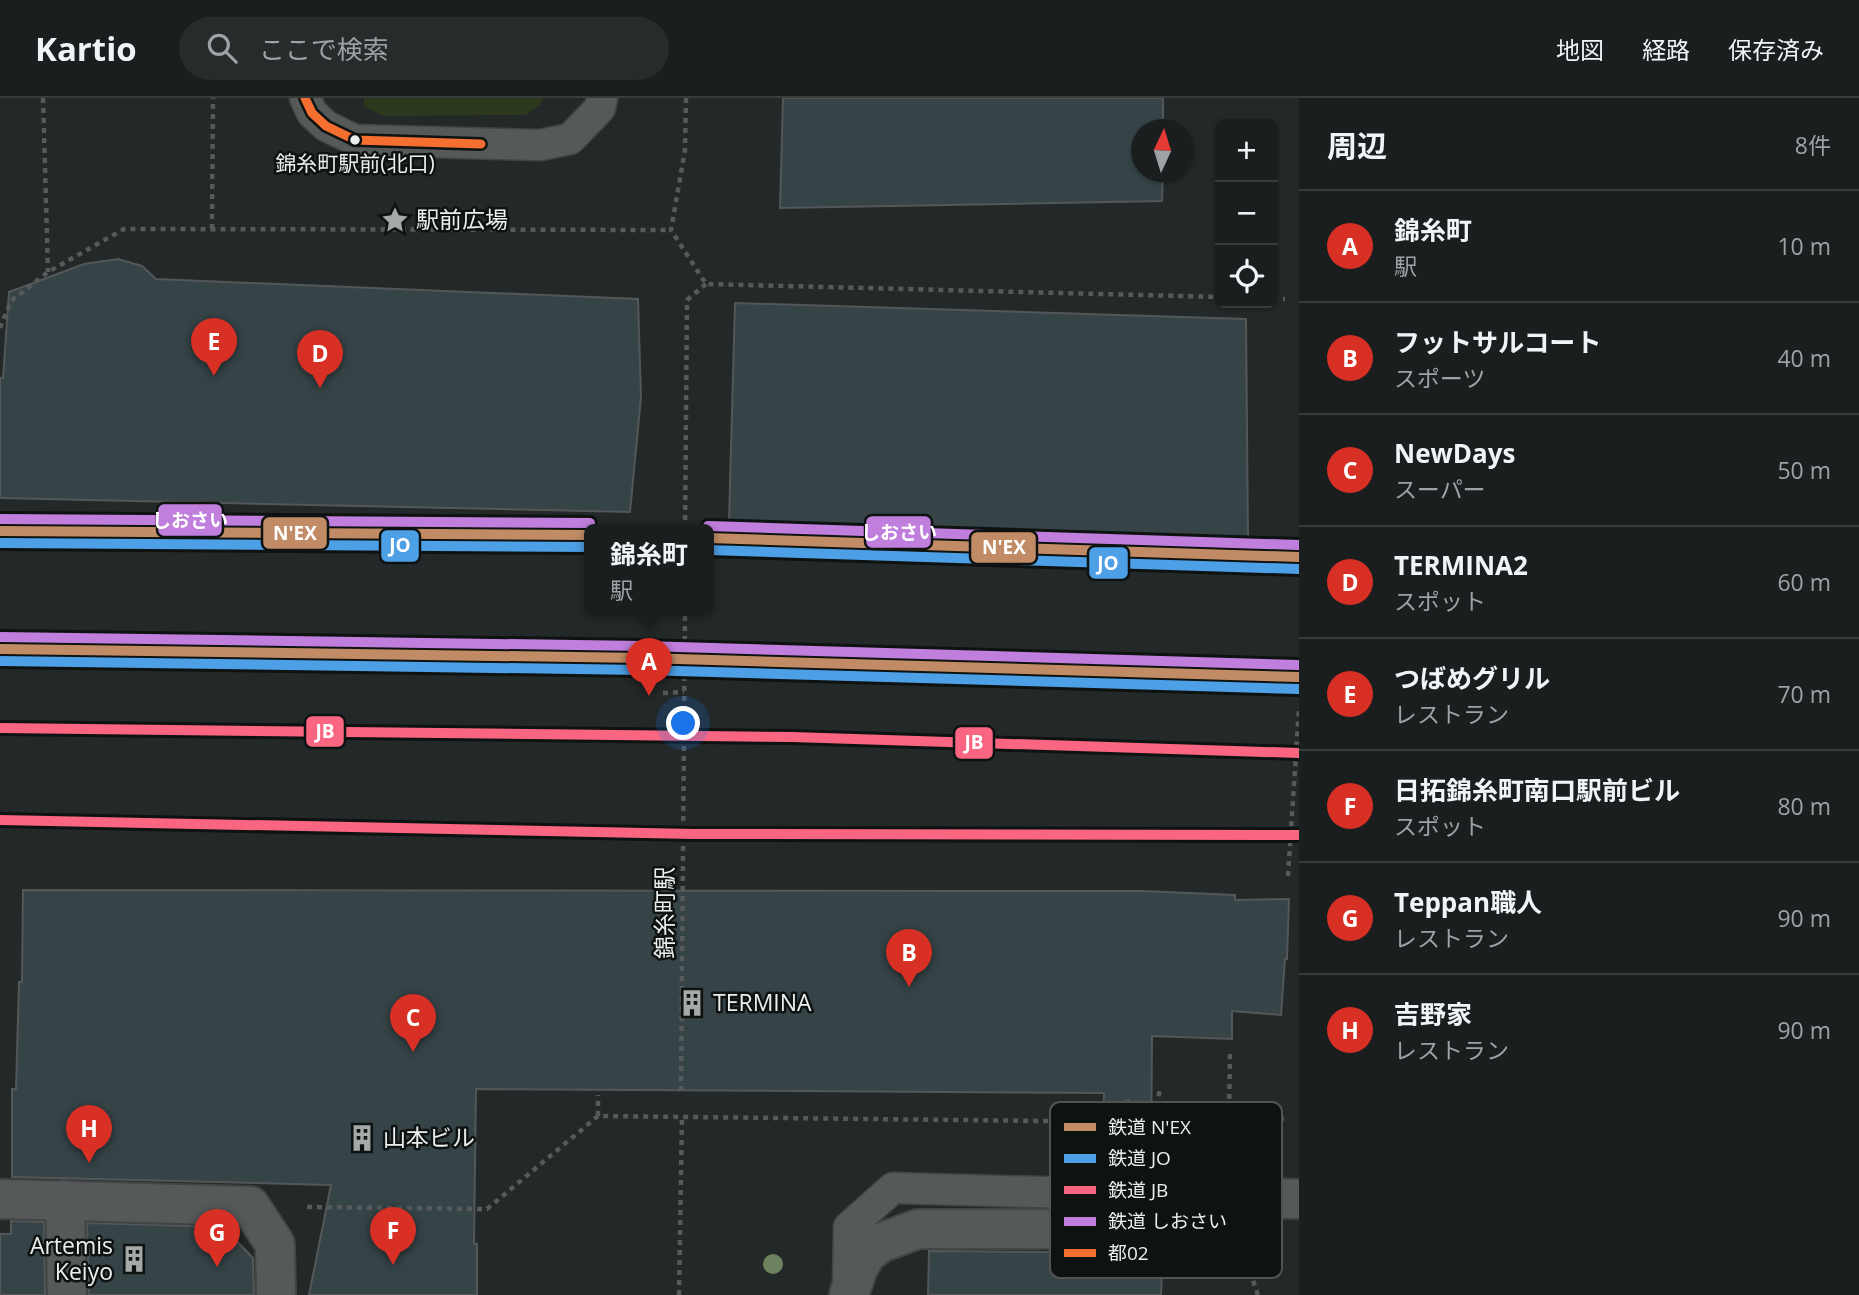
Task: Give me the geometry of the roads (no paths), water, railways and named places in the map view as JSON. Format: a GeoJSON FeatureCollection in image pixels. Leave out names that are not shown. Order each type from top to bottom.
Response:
{"type":"FeatureCollection","features":[{"type":"Feature","properties":{"kind":"street"},"geometry":{"type":"LineString","coordinates":[[0,1199],[250,1206],[275,1244],[276,1295]]}},
{"type":"Feature","properties":{"kind":"street"},"geometry":{"type":"LineString","coordinates":[[65,1200],[66,1295]]}},
{"type":"Feature","properties":{"kind":"street"},"geometry":{"type":"LineString","coordinates":[[848,1295],[866,1254],[880,1242],[895,1236],[918,1229],[1050,1229]]}},
{"type":"Feature","properties":{"kind":"lane"},"geometry":{"type":"LineString","coordinates":[[304,98],[312,113],[326,126],[355,140],[540,145],[570,139],[600,108],[602,98]]}},
{"type":"Feature","properties":{"kind":"rail line","name":"しおさい"},"geometry":{"type":"LineString","coordinates":[[0,519],[590,523]]}},
{"type":"Feature","properties":{"kind":"rail line","name":"しおさい"},"geometry":{"type":"LineString","coordinates":[[714,526],[1299,545]]}},
{"type":"Feature","properties":{"kind":"rail line","name":"N'EX"},"geometry":{"type":"LineString","coordinates":[[0,531],[584,535]]}},
{"type":"Feature","properties":{"kind":"rail line","name":"N'EX"},"geometry":{"type":"LineString","coordinates":[[714,538],[1299,557]]}},
{"type":"Feature","properties":{"kind":"rail line","name":"JO"},"geometry":{"type":"LineString","coordinates":[[0,543],[584,547]]}},
{"type":"Feature","properties":{"kind":"rail line","name":"JO"},"geometry":{"type":"LineString","coordinates":[[714,550],[1299,569]]}},
{"type":"Feature","properties":{"kind":"rail line","name":"しおさい"},"geometry":{"type":"LineString","coordinates":[[0,637],[643,646],[1299,665]]}},
{"type":"Feature","properties":{"kind":"rail line","name":"N'EX"},"geometry":{"type":"LineString","coordinates":[[0,649],[643,658],[1299,677]]}},
{"type":"Feature","properties":{"kind":"rail line","name":"JO"},"geometry":{"type":"LineString","coordinates":[[0,661],[643,670],[1299,689]]}},
{"type":"Feature","properties":{"kind":"rail line","name":"JB"},"geometry":{"type":"LineString","coordinates":[[0,728],[792,737],[1299,753]]}},
{"type":"Feature","properties":{"kind":"rail line","name":"JB"},"geometry":{"type":"LineString","coordinates":[[0,820],[694,834],[1299,835]]}},
{"type":"Feature","properties":{"kind":"place","name":"錦糸町駅前(北口)"},"geometry":{"type":"Point","coordinates":[355,140]}},
{"type":"Feature","properties":{"kind":"place","name":"駅前広場"},"geometry":{"type":"Point","coordinates":[395,220]}},
{"type":"Feature","properties":{"kind":"place","name":"つばめグリル"},"geometry":{"type":"Point","coordinates":[214,376]}},
{"type":"Feature","properties":{"kind":"place","name":"TERMINA2"},"geometry":{"type":"Point","coordinates":[320,388]}},
{"type":"Feature","properties":{"kind":"place","name":"錦糸町"},"geometry":{"type":"Point","coordinates":[649,696]}},
{"type":"Feature","properties":{"kind":"place","name":"フットサルコート"},"geometry":{"type":"Point","coordinates":[909,987]}},
{"type":"Feature","properties":{"kind":"place","name":"TERMINA"},"geometry":{"type":"Point","coordinates":[692,1003]}},
{"type":"Feature","properties":{"kind":"place","name":"NewDays"},"geometry":{"type":"Point","coordinates":[413,1052]}},
{"type":"Feature","properties":{"kind":"place","name":"山本ビル"},"geometry":{"type":"Point","coordinates":[362,1138]}},
{"type":"Feature","properties":{"kind":"place","name":"吉野家"},"geometry":{"type":"Point","coordinates":[89,1163]}},
{"type":"Feature","properties":{"kind":"place","name":"Artemis Keiyo"},"geometry":{"type":"Point","coordinates":[134,1259]}},
{"type":"Feature","properties":{"kind":"place","name":"日拓錦糸町南口駅前ビル"},"geometry":{"type":"Point","coordinates":[393,1265]}},
{"type":"Feature","properties":{"kind":"place","name":"Teppan職人"},"geometry":{"type":"Point","coordinates":[217,1267]}}]}
